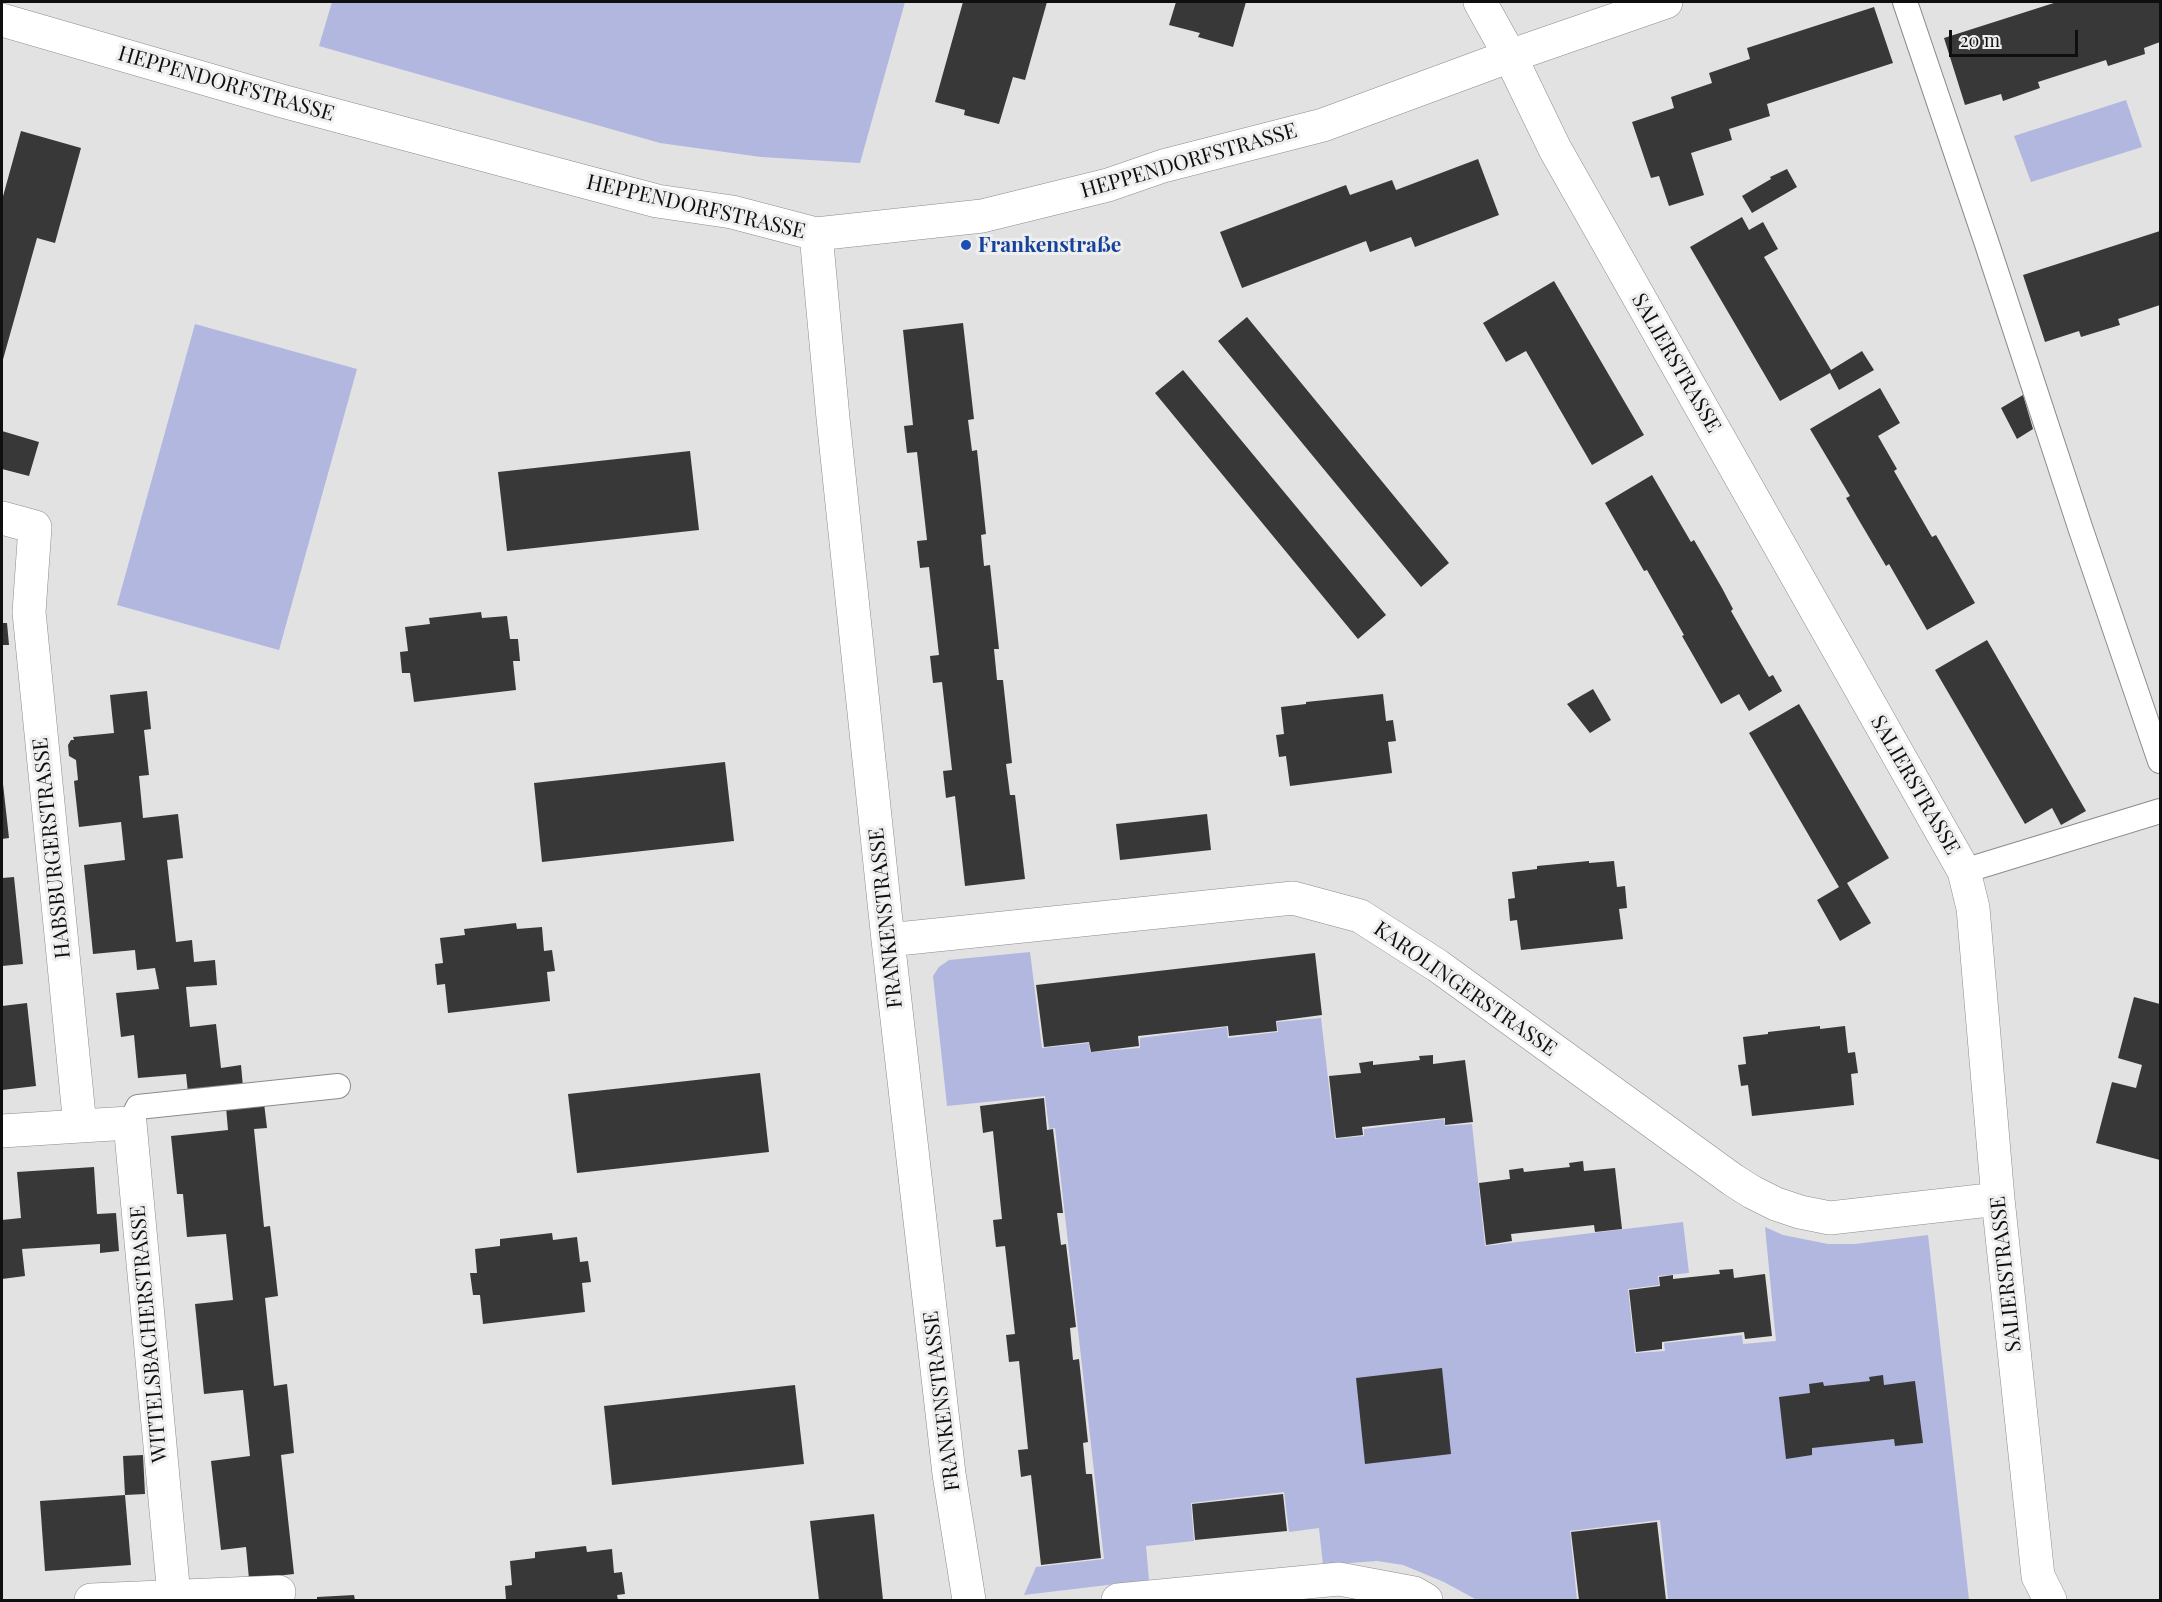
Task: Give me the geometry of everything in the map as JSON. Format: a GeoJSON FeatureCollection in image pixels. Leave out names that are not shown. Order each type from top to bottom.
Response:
{"type":"FeatureCollection","features":[{"type":"Feature","properties":{"kind":"street","name":"SALIERSTRASSE"},"geometry":{"type":"LineString","coordinates":[[1480,2],[1510,56],[1555,149],[1964,871],[1973,908],[1998,1199],[2038,1576],[2050,1600]]}},
{"type":"Feature","properties":{"kind":"street","name":"HEPPENDORFSTRASSE"},"geometry":{"type":"LineString","coordinates":[[2,20],[282,101],[657,201],[732,212],[816,234],[982,216],[1108,185],[1163,166],[1323,124],[1666,2]]}},
{"type":"Feature","properties":{"kind":"street","name":"FRANKENSTRASSE"},"geometry":{"type":"LineString","coordinates":[[816,234],[836,453],[888,940],[949,1474],[969,1600]]}},
{"type":"Feature","properties":{"kind":"street","name":"HABSBURGERSTRASSE"},"geometry":{"type":"LineString","coordinates":[[2,518],[36,527],[29,612],[80,1126]]}},
{"type":"Feature","properties":{"kind":"street","name":"KAROLINGERSTRASSE"},"geometry":{"type":"LineString","coordinates":[[888,940],[1293,898],[1360,916],[1438,966],[1733,1180],[1776,1204],[1830,1218],[1998,1199]]}},
{"type":"Feature","properties":{"kind":"street"},"geometry":{"type":"LineString","coordinates":[[2,1131],[130,1123]]}},
{"type":"Feature","properties":{"kind":"street","name":"WITTELSBACHERSTRASSE"},"geometry":{"type":"LineString","coordinates":[[130,1123],[174,1596]]}},
{"type":"Feature","properties":{"kind":"street"},"geometry":{"type":"LineString","coordinates":[[1118,1600],[1339,1580],[1414,1593],[1426,1600]]}},
{"type":"Feature","properties":{"kind":"street"},"geometry":{"type":"LineString","coordinates":[[92,1600],[279,1592]]}},
{"type":"Feature","properties":{"kind":"lane"},"geometry":{"type":"LineString","coordinates":[[1905,2],[2160,761]]}},
{"type":"Feature","properties":{"kind":"lane"},"geometry":{"type":"LineString","coordinates":[[1964,871],[2160,811]]}},
{"type":"Feature","properties":{"kind":"lane"},"geometry":{"type":"LineString","coordinates":[[130,1123],[138,1107],[338,1086]]}},
{"type":"Feature","properties":{"kind":"shaded area"},"geometry":{"type":"Polygon","coordinates":[[[332,2],[905,2],[860,163],[761,157],[660,143],[319,46],[332,2]]]}},
{"type":"Feature","properties":{"kind":"shaded area"},"geometry":{"type":"Polygon","coordinates":[[[2126,100],[2142,147],[2031,182],[2014,136],[2126,100]]]}},
{"type":"Feature","properties":{"kind":"shaded area"},"geometry":{"type":"Polygon","coordinates":[[[195,324],[357,369],[279,650],[117,605],[195,324]]]}},
{"type":"Feature","properties":{"kind":"shaded area"},"geometry":{"type":"Polygon","coordinates":[[[1030,952],[1042,1048],[1089,1043],[1090,1052],[1140,1048],[1140,1038],[1227,1027],[1228,1038],[1278,1032],[1277,1022],[1321,1018],[1335,1139],[1364,1136],[1364,1129],[1444,1119],[1445,1126],[1472,1124],[1485,1246],[1683,1222],[1689,1273],[1658,1276],[1659,1285],[1628,1289],[1635,1353],[1665,1351],[1664,1343],[1742,1335],[1743,1344],[1776,1341],[1765,1227],[1783,1235],[1828,1244],[1855,1244],[1928,1235],[1969,1600],[1668,1600],[1660,1520],[1570,1531],[1577,1600],[1477,1600],[1444,1582],[1403,1565],[1377,1561],[1323,1565],[1319,1528],[1289,1532],[1284,1492],[1191,1503],[1194,1541],[1146,1546],[1149,1580],[1024,1595],[1036,1567],[1104,1559],[1055,1128],[1049,1129],[1045,1096],[947,1106],[933,976],[939,967],[949,960],[1030,952]]]}},
{"type":"Feature","properties":{"kind":"building"},"geometry":{"type":"Polygon","coordinates":[[[963,2],[1047,2],[1025,80],[1013,77],[999,124],[964,115],[965,110],[935,102],[963,2]]]}},
{"type":"Feature","properties":{"kind":"building"},"geometry":{"type":"Polygon","coordinates":[[[1176,2],[1246,2],[1233,47],[1198,37],[1200,33],[1169,25],[1176,2]]]}},
{"type":"Feature","properties":{"kind":"building"},"geometry":{"type":"Polygon","coordinates":[[[2057,2],[2160,2],[2160,42],[2144,48],[2145,54],[2108,66],[2106,60],[2038,82],[2040,88],[2003,101],[2001,94],[1965,105],[1944,38],[2057,2]]]}},
{"type":"Feature","properties":{"kind":"building"},"geometry":{"type":"Polygon","coordinates":[[[1874,7],[1893,63],[1767,104],[1770,116],[1729,129],[1732,140],[1691,153],[1704,195],[1669,206],[1659,176],[1651,178],[1632,122],[1674,108],[1671,97],[1712,83],[1709,73],[1750,59],[1747,48],[1874,7]]]}},
{"type":"Feature","properties":{"kind":"building"},"geometry":{"type":"Polygon","coordinates":[[[21,131],[81,148],[55,243],[37,238],[2,363],[2,200],[21,131]]]}},
{"type":"Feature","properties":{"kind":"building"},"geometry":{"type":"Polygon","coordinates":[[[1478,159],[1499,215],[1415,247],[1411,237],[1370,252],[1366,241],[1242,288],[1220,232],[1346,185],[1350,195],[1392,180],[1396,190],[1478,159]]]}},
{"type":"Feature","properties":{"kind":"building"},"geometry":{"type":"Polygon","coordinates":[[[1787,169],[1797,187],[1752,213],[1742,196],[1771,179],[1770,177],[1787,169]]]}},
{"type":"Feature","properties":{"kind":"building"},"geometry":{"type":"Polygon","coordinates":[[[1742,217],[1749,230],[1763,222],[1778,249],[1764,257],[1831,370],[1862,351],[1874,370],[1839,390],[1830,373],[1780,401],[1690,247],[1742,217]]]}},
{"type":"Feature","properties":{"kind":"building"},"geometry":{"type":"Polygon","coordinates":[[[2160,231],[2160,305],[2118,319],[2120,325],[2081,337],[2079,331],[2045,342],[2023,275],[2160,231]]]}},
{"type":"Feature","properties":{"kind":"building"},"geometry":{"type":"Polygon","coordinates":[[[1554,281],[1644,435],[1592,465],[1526,351],[1506,362],[1483,323],[1554,281]]]}},
{"type":"Feature","properties":{"kind":"building"},"geometry":{"type":"Polygon","coordinates":[[[1247,317],[1449,563],[1421,587],[1218,341],[1247,317]]]}},
{"type":"Feature","properties":{"kind":"building"},"geometry":{"type":"Polygon","coordinates":[[[963,323],[974,419],[968,420],[972,451],[977,450],[986,534],[981,535],[984,566],[990,565],[999,649],[994,649],[997,680],[1003,680],[1012,763],[1006,764],[1010,795],[1015,795],[1025,879],[965,886],[955,796],[946,798],[943,771],[952,770],[942,682],[933,683],[930,656],[939,655],[929,567],[920,568],[917,541],[927,540],[917,452],[907,453],[904,426],[913,425],[903,330],[963,323]]]}},
{"type":"Feature","properties":{"kind":"building"},"geometry":{"type":"Polygon","coordinates":[[[1183,370],[1386,615],[1358,639],[1155,393],[1183,370]]]}},
{"type":"Feature","properties":{"kind":"building"},"geometry":{"type":"Polygon","coordinates":[[[1880,388],[1900,423],[1878,436],[1897,469],[1894,471],[1932,537],[1936,535],[1975,603],[1927,630],[1889,564],[1886,566],[1857,517],[1846,498],[1850,496],[1810,429],[1880,388]]]}},
{"type":"Feature","properties":{"kind":"building"},"geometry":{"type":"Polygon","coordinates":[[[2023,395],[2033,429],[2017,439],[2001,408],[2023,395]]]}},
{"type":"Feature","properties":{"kind":"building"},"geometry":{"type":"Polygon","coordinates":[[[2,431],[39,442],[29,476],[2,469],[2,431]]]}},
{"type":"Feature","properties":{"kind":"building"},"geometry":{"type":"Polygon","coordinates":[[[690,451],[699,530],[507,551],[498,472],[690,451]]]}},
{"type":"Feature","properties":{"kind":"building"},"geometry":{"type":"Polygon","coordinates":[[[1652,475],[1691,542],[1694,540],[1722,588],[1733,609],[1731,611],[1769,677],[1773,675],[1782,691],[1749,711],[1739,694],[1721,704],[1647,570],[1644,571],[1605,503],[1652,475]]]}},
{"type":"Feature","properties":{"kind":"building"},"geometry":{"type":"Polygon","coordinates":[[[481,612],[482,618],[507,616],[510,639],[518,639],[520,661],[513,661],[516,690],[414,702],[410,673],[402,673],[400,652],[408,651],[405,627],[430,624],[429,618],[481,612]]]}},
{"type":"Feature","properties":{"kind":"building"},"geometry":{"type":"Polygon","coordinates":[[[2,623],[7,623],[9,645],[2,645],[2,623]]]}},
{"type":"Feature","properties":{"kind":"building"},"geometry":{"type":"Polygon","coordinates":[[[1987,640],[2086,811],[2061,825],[2052,808],[2025,824],[1935,670],[1987,640]]]}},
{"type":"Feature","properties":{"kind":"building"},"geometry":{"type":"Polygon","coordinates":[[[1593,689],[1611,720],[1590,733],[1567,704],[1593,689]]]}},
{"type":"Feature","properties":{"kind":"building"},"geometry":{"type":"Polygon","coordinates":[[[147,691],[151,729],[144,730],[149,775],[139,776],[143,818],[178,814],[183,858],[167,860],[176,942],[192,940],[194,962],[215,960],[217,985],[186,987],[190,1027],[216,1024],[221,1068],[241,1065],[243,1087],[188,1093],[186,1074],[138,1078],[134,1035],[121,1037],[116,993],[159,989],[155,968],[137,970],[135,950],[93,954],[84,865],[125,860],[121,822],[79,827],[74,781],[78,780],[76,760],[69,756],[68,745],[71,740],[74,740],[73,737],[114,733],[110,695],[147,691]]]}},
{"type":"Feature","properties":{"kind":"building"},"geometry":{"type":"Polygon","coordinates":[[[1383,694],[1386,721],[1393,720],[1396,741],[1388,742],[1392,773],[1290,786],[1286,756],[1279,757],[1276,735],[1284,734],[1281,707],[1383,694]]]}},
{"type":"Feature","properties":{"kind":"building"},"geometry":{"type":"Polygon","coordinates":[[[1799,704],[1889,858],[1847,883],[1871,923],[1840,941],[1817,900],[1839,887],[1749,733],[1799,704]]]}},
{"type":"Feature","properties":{"kind":"building"},"geometry":{"type":"Polygon","coordinates":[[[725,762],[734,841],[542,862],[534,783],[725,762]]]}},
{"type":"Feature","properties":{"kind":"building"},"geometry":{"type":"Polygon","coordinates":[[[2,775],[9,838],[2,839],[2,775]]]}},
{"type":"Feature","properties":{"kind":"building"},"geometry":{"type":"Polygon","coordinates":[[[1207,814],[1211,850],[1120,860],[1116,824],[1207,814]]]}},
{"type":"Feature","properties":{"kind":"building"},"geometry":{"type":"Polygon","coordinates":[[[1589,861],[1589,863],[1614,861],[1617,887],[1625,886],[1627,908],[1619,909],[1623,939],[1521,950],[1517,920],[1510,921],[1508,899],[1515,898],[1512,872],[1537,869],[1537,866],[1589,861]]]}},
{"type":"Feature","properties":{"kind":"building"},"geometry":{"type":"Polygon","coordinates":[[[14,877],[23,964],[2,966],[2,878],[14,877]]]}},
{"type":"Feature","properties":{"kind":"building"},"geometry":{"type":"Polygon","coordinates":[[[516,923],[517,929],[542,927],[544,951],[552,950],[555,971],[547,972],[550,1001],[448,1013],[445,984],[437,985],[435,964],[443,963],[440,938],[465,935],[464,929],[516,923]]]}},
{"type":"Feature","properties":{"kind":"building"},"geometry":{"type":"Polygon","coordinates":[[[1315,953],[1322,1015],[1276,1021],[1277,1031],[1229,1036],[1228,1026],[1138,1036],[1139,1046],[1091,1052],[1089,1042],[1044,1047],[1036,985],[1315,953]]]}},
{"type":"Feature","properties":{"kind":"building"},"geometry":{"type":"Polygon","coordinates":[[[2134,997],[2160,1004],[2160,1160],[2096,1143],[2112,1082],[2136,1088],[2142,1065],[2118,1058],[2134,997]]]}},
{"type":"Feature","properties":{"kind":"building"},"geometry":{"type":"Polygon","coordinates":[[[27,1003],[36,1086],[2,1090],[2,1006],[27,1003]]]}},
{"type":"Feature","properties":{"kind":"building"},"geometry":{"type":"Polygon","coordinates":[[[1820,1026],[1820,1029],[1845,1026],[1848,1053],[1855,1052],[1858,1073],[1851,1074],[1854,1105],[1752,1116],[1748,1085],[1741,1086],[1738,1065],[1746,1064],[1743,1037],[1820,1026]]]}},
{"type":"Feature","properties":{"kind":"building"},"geometry":{"type":"Polygon","coordinates":[[[1433,1055],[1433,1064],[1465,1060],[1473,1122],[1445,1125],[1445,1118],[1362,1127],[1363,1135],[1336,1138],[1329,1076],[1361,1073],[1359,1063],[1373,1061],[1373,1065],[1420,1060],[1419,1056],[1433,1055]]]}},
{"type":"Feature","properties":{"kind":"building"},"geometry":{"type":"Polygon","coordinates":[[[760,1073],[769,1152],[577,1173],[568,1094],[760,1073]]]}},
{"type":"Feature","properties":{"kind":"building"},"geometry":{"type":"Polygon","coordinates":[[[1044,1098],[1047,1130],[1053,1129],[1063,1213],[1057,1213],[1061,1245],[1066,1244],[1076,1327],[1070,1328],[1073,1360],[1079,1359],[1088,1442],[1083,1443],[1086,1474],[1092,1474],[1101,1558],[1041,1565],[1031,1475],[1021,1477],[1018,1450],[1028,1449],[1019,1361],[1009,1362],[1006,1335],[1015,1334],[1005,1246],[996,1247],[993,1220],[1002,1219],[993,1131],[983,1133],[980,1106],[1044,1098]]]}},
{"type":"Feature","properties":{"kind":"building"},"geometry":{"type":"Polygon","coordinates":[[[264,1103],[267,1128],[254,1129],[264,1227],[270,1226],[278,1296],[265,1298],[274,1386],[287,1384],[294,1453],[281,1455],[294,1574],[249,1579],[246,1547],[221,1550],[211,1461],[250,1456],[243,1390],[204,1394],[195,1304],[233,1300],[226,1234],[187,1237],[183,1194],[177,1194],[171,1136],[228,1130],[226,1107],[264,1103]]]}},
{"type":"Feature","properties":{"kind":"building"},"geometry":{"type":"Polygon","coordinates":[[[1583,1161],[1584,1171],[1615,1168],[1622,1229],[1595,1232],[1594,1225],[1511,1234],[1512,1241],[1486,1245],[1479,1183],[1510,1179],[1509,1170],[1523,1168],[1524,1172],[1570,1167],[1569,1163],[1583,1161]]]}},
{"type":"Feature","properties":{"kind":"building"},"geometry":{"type":"Polygon","coordinates":[[[94,1167],[97,1214],[116,1213],[119,1251],[100,1253],[100,1244],[22,1249],[25,1276],[2,1279],[2,1220],[21,1218],[17,1172],[94,1167]]]}},
{"type":"Feature","properties":{"kind":"building"},"geometry":{"type":"Polygon","coordinates":[[[552,1233],[553,1240],[577,1237],[580,1262],[588,1261],[591,1282],[582,1283],[585,1312],[483,1324],[480,1295],[473,1295],[470,1273],[477,1273],[475,1249],[500,1246],[500,1239],[552,1233]]]}},
{"type":"Feature","properties":{"kind":"building"},"geometry":{"type":"Polygon","coordinates":[[[1733,1269],[1734,1278],[1765,1274],[1772,1336],[1745,1339],[1744,1332],[1662,1342],[1662,1349],[1636,1352],[1629,1290],[1660,1286],[1659,1277],[1673,1275],[1673,1279],[1720,1274],[1719,1270],[1733,1269]]]}},
{"type":"Feature","properties":{"kind":"building"},"geometry":{"type":"Polygon","coordinates":[[[1442,1368],[1451,1454],[1365,1464],[1356,1378],[1442,1368]]]}},
{"type":"Feature","properties":{"kind":"building"},"geometry":{"type":"Polygon","coordinates":[[[1883,1375],[1884,1385],[1915,1381],[1923,1443],[1895,1446],[1894,1439],[1812,1448],[1812,1455],[1786,1459],[1779,1397],[1810,1393],[1809,1384],[1823,1382],[1824,1386],[1870,1381],[1869,1377],[1883,1375]]]}},
{"type":"Feature","properties":{"kind":"building"},"geometry":{"type":"Polygon","coordinates":[[[795,1385],[804,1464],[612,1485],[604,1406],[795,1385]]]}},
{"type":"Feature","properties":{"kind":"building"},"geometry":{"type":"Polygon","coordinates":[[[143,1455],[145,1494],[125,1495],[123,1456],[143,1455]]]}},
{"type":"Feature","properties":{"kind":"building"},"geometry":{"type":"Polygon","coordinates":[[[1283,1494],[1287,1531],[1195,1540],[1192,1504],[1283,1494]]]}},
{"type":"Feature","properties":{"kind":"building"},"geometry":{"type":"Polygon","coordinates":[[[125,1495],[131,1565],[45,1571],[40,1501],[125,1495]]]}},
{"type":"Feature","properties":{"kind":"building"},"geometry":{"type":"Polygon","coordinates":[[[874,1514],[883,1600],[819,1600],[810,1521],[874,1514]]]}},
{"type":"Feature","properties":{"kind":"building"},"geometry":{"type":"Polygon","coordinates":[[[1657,1522],[1666,1600],[1579,1600],[1571,1532],[1657,1522]]]}},
{"type":"Feature","properties":{"kind":"building"},"geometry":{"type":"Polygon","coordinates":[[[586,1546],[587,1552],[612,1549],[614,1573],[622,1572],[625,1594],[617,1595],[618,1600],[506,1600],[505,1586],[512,1585],[510,1561],[535,1558],[535,1552],[586,1546]]]}},
{"type":"Feature","properties":{"kind":"building"},"geometry":{"type":"Polygon","coordinates":[[[354,1595],[355,1600],[317,1600],[317,1597],[354,1595]]]}},
{"type":"Feature","properties":{"kind":"place","name":"Frankenstraße"},"geometry":{"type":"Point","coordinates":[966,245]}}]}
